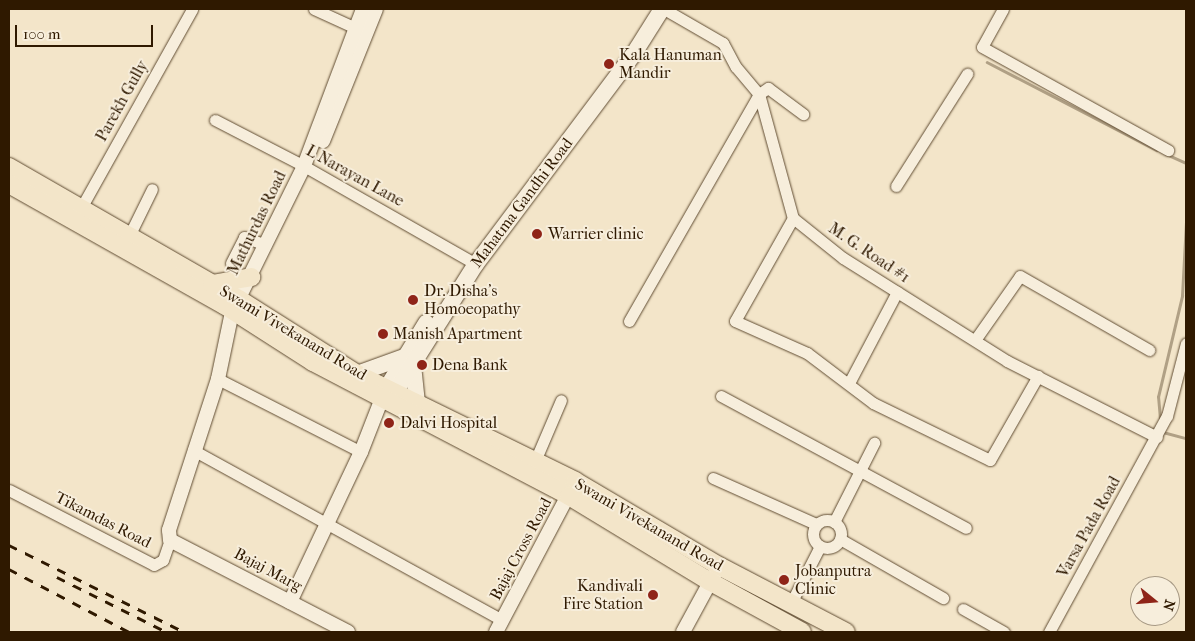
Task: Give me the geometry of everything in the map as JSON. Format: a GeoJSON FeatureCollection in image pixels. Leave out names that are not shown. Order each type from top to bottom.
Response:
{"type":"FeatureCollection","features":[{"type":"Feature","properties":{"kind":"main road","name":"Mahatma Gandhi Road"},"geometry":{"type":"LineString","coordinates":[[389,395],[472,261],[625,50],[651,9]]}},
{"type":"Feature","properties":{"kind":"main road","name":"Mahatma Gandhi Road"},"geometry":{"type":"LineString","coordinates":[[472,261],[633,55],[663,9]]}},
{"type":"Feature","properties":{"kind":"main road","name":"Swami Vivekanand Road"},"geometry":{"type":"LineString","coordinates":[[9,166],[212,284],[238,312],[313,362],[389,395],[572,488],[790,605],[846,632]]}},
{"type":"Feature","properties":{"kind":"main road","name":"Swami Vivekanand Road"},"geometry":{"type":"LineString","coordinates":[[9,184],[238,312],[357,374],[389,395],[417,402],[535,461],[709,581],[802,632]]}},
{"type":"Feature","properties":{"kind":"main road"},"geometry":{"type":"LineString","coordinates":[[212,284],[251,277]]}},
{"type":"Feature","properties":{"kind":"main road"},"geometry":{"type":"LineString","coordinates":[[357,374],[409,361],[417,402]]}},
{"type":"Feature","properties":{"kind":"street","name":"Parekh Gully"},"geometry":{"type":"LineString","coordinates":[[81,208],[192,9]]}},
{"type":"Feature","properties":{"kind":"street"},"geometry":{"type":"LineString","coordinates":[[314,9],[361,31],[376,9]]}},
{"type":"Feature","properties":{"kind":"street","name":"Mathurdas Road"},"geometry":{"type":"LineString","coordinates":[[170,540],[169,530],[238,312],[251,277],[266,245],[308,168],[361,31],[363,9]]}},
{"type":"Feature","properties":{"kind":"street"},"geometry":{"type":"LineString","coordinates":[[663,9],[723,44],[736,67],[758,94],[793,218],[735,321],[807,353],[849,382],[873,403],[990,460],[1038,376]]}},
{"type":"Feature","properties":{"kind":"street"},"geometry":{"type":"LineString","coordinates":[[1003,9],[982,47],[1168,150]]}},
{"type":"Feature","properties":{"kind":"street"},"geometry":{"type":"LineString","coordinates":[[896,186],[968,74]]}},
{"type":"Feature","properties":{"kind":"street"},"geometry":{"type":"LineString","coordinates":[[629,321],[758,94],[768,88],[803,114]]}},
{"type":"Feature","properties":{"kind":"street","name":"L Narayan Lane"},"geometry":{"type":"LineString","coordinates":[[215,120],[308,168],[472,261]]}},
{"type":"Feature","properties":{"kind":"street"},"geometry":{"type":"LineString","coordinates":[[238,312],[308,168]]}},
{"type":"Feature","properties":{"kind":"street"},"geometry":{"type":"LineString","coordinates":[[129,236],[152,190]]}},
{"type":"Feature","properties":{"kind":"street","name":"M. G. Road #1"},"geometry":{"type":"LineString","coordinates":[[793,218],[843,258],[975,340],[1038,376],[1157,437]]}},
{"type":"Feature","properties":{"kind":"street"},"geometry":{"type":"LineString","coordinates":[[231,263],[244,237],[266,245]]}},
{"type":"Feature","properties":{"kind":"street"},"geometry":{"type":"LineString","coordinates":[[975,340],[1020,276],[1149,350]]}},
{"type":"Feature","properties":{"kind":"street"},"geometry":{"type":"LineString","coordinates":[[849,382],[897,292]]}},
{"type":"Feature","properties":{"kind":"street","name":"Varsa Pada Road"},"geometry":{"type":"LineString","coordinates":[[1049,632],[1167,416],[1186,343]]}},
{"type":"Feature","properties":{"kind":"street"},"geometry":{"type":"LineString","coordinates":[[218,378],[361,452]]}},
{"type":"Feature","properties":{"kind":"street"},"geometry":{"type":"LineString","coordinates":[[290,602],[389,395]]}},
{"type":"Feature","properties":{"kind":"street"},"geometry":{"type":"LineString","coordinates":[[721,396],[966,528]]}},
{"type":"Feature","properties":{"kind":"street"},"geometry":{"type":"LineString","coordinates":[[535,461],[561,400]]}},
{"type":"Feature","properties":{"kind":"street"},"geometry":{"type":"LineString","coordinates":[[834,522],[874,443]]}},
{"type":"Feature","properties":{"kind":"street"},"geometry":{"type":"LineString","coordinates":[[193,450],[502,620]]}},
{"type":"Feature","properties":{"kind":"street"},"geometry":{"type":"LineString","coordinates":[[713,478],[816,524],[825,520],[834,522],[840,529],[840,539],[830,548],[820,546],[813,537],[816,524]]}},
{"type":"Feature","properties":{"kind":"street","name":"Bajaj Cross Road"},"geometry":{"type":"LineString","coordinates":[[496,632],[572,488]]}},
{"type":"Feature","properties":{"kind":"street","name":"Tikamdas Road"},"geometry":{"type":"LineString","coordinates":[[9,490],[154,565],[163,560],[170,540]]}},
{"type":"Feature","properties":{"kind":"street"},"geometry":{"type":"LineString","coordinates":[[840,539],[943,598]]}},
{"type":"Feature","properties":{"kind":"street","name":"Bajaj Marg"},"geometry":{"type":"LineString","coordinates":[[170,540],[343,631]]}},
{"type":"Feature","properties":{"kind":"street"},"geometry":{"type":"LineString","coordinates":[[790,605],[820,546]]}},
{"type":"Feature","properties":{"kind":"street"},"geometry":{"type":"LineString","coordinates":[[683,632],[709,581],[719,566]]}},
{"type":"Feature","properties":{"kind":"street"},"geometry":{"type":"LineString","coordinates":[[963,609],[1004,632]]}},
{"type":"Feature","properties":{"kind":"waterway"},"geometry":{"type":"LineString","coordinates":[[987,62],[1157,150]]}},
{"type":"Feature","properties":{"kind":"waterway"},"geometry":{"type":"LineString","coordinates":[[1166,154],[1186,163]]}},
{"type":"Feature","properties":{"kind":"waterway"},"geometry":{"type":"LineString","coordinates":[[1160,419],[1158,397],[1182,296],[1186,223]]}},
{"type":"Feature","properties":{"kind":"waterway"},"geometry":{"type":"LineString","coordinates":[[1163,432],[1186,438]]}},
{"type":"Feature","properties":{"kind":"railway"},"geometry":{"type":"LineString","coordinates":[[9,545],[184,632]]}},
{"type":"Feature","properties":{"kind":"railway"},"geometry":{"type":"LineString","coordinates":[[9,569],[129,632]]}},
{"type":"Feature","properties":{"kind":"railway"},"geometry":{"type":"LineString","coordinates":[[57,577],[167,632]]}},
{"type":"Feature","properties":{"kind":"place","name":"Kala Hanuman Mandir"},"geometry":{"type":"Point","coordinates":[609,64]}},
{"type":"Feature","properties":{"kind":"place","name":"Warrier clinic"},"geometry":{"type":"Point","coordinates":[537,234]}},
{"type":"Feature","properties":{"kind":"place","name":"Dr. Disha's Homoeopathy"},"geometry":{"type":"Point","coordinates":[413,300]}},
{"type":"Feature","properties":{"kind":"place","name":"Manish Apartment"},"geometry":{"type":"Point","coordinates":[383,334]}},
{"type":"Feature","properties":{"kind":"place","name":"Dena Bank"},"geometry":{"type":"Point","coordinates":[422,365]}},
{"type":"Feature","properties":{"kind":"place","name":"Dalvi Hospital"},"geometry":{"type":"Point","coordinates":[389,423]}},
{"type":"Feature","properties":{"kind":"place","name":"Jobanputra Clinic"},"geometry":{"type":"Point","coordinates":[784,580]}},
{"type":"Feature","properties":{"kind":"place","name":"Kandivali Fire Station"},"geometry":{"type":"Point","coordinates":[653,595]}}]}
